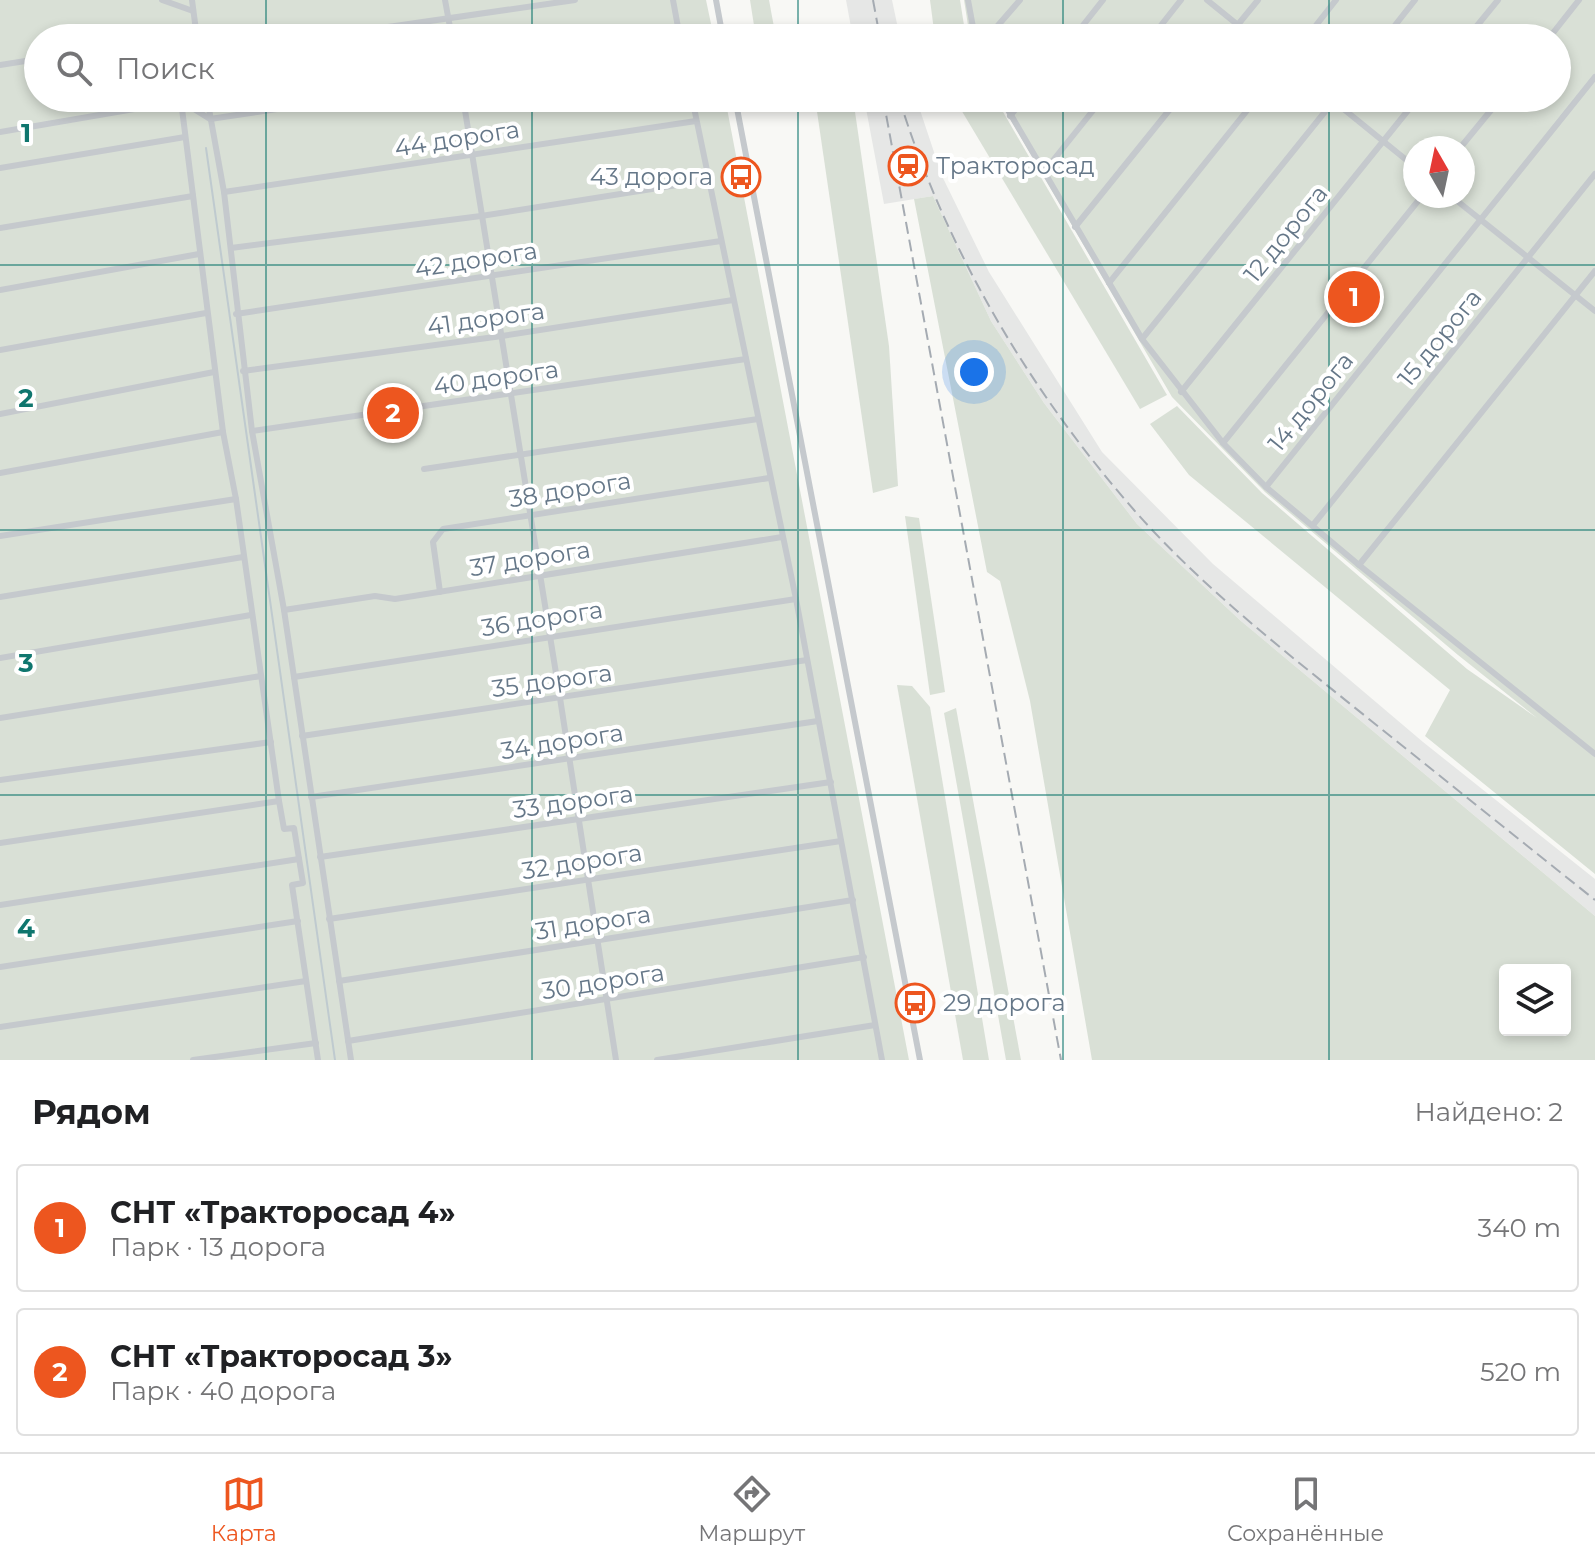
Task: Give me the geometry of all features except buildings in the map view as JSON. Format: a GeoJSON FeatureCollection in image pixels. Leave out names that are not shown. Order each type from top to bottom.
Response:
{"type":"FeatureCollection","features":[{"type":"Feature","properties":{"kind":"street"},"geometry":{"type":"LineString","coordinates":[[162,0],[193,11]]}},
{"type":"Feature","properties":{"kind":"street"},"geometry":{"type":"LineString","coordinates":[[192,0],[195,24]]}},
{"type":"Feature","properties":{"kind":"street"},"geometry":{"type":"LineString","coordinates":[[445,0],[449,24]]}},
{"type":"Feature","properties":{"kind":"street"},"geometry":{"type":"LineString","coordinates":[[412,24],[575,0]]}},
{"type":"Feature","properties":{"kind":"street"},"geometry":{"type":"LineString","coordinates":[[673,0],[677,24]]}},
{"type":"Feature","properties":{"kind":"street"},"geometry":{"type":"LineString","coordinates":[[716,0],[720,24]]}},
{"type":"Feature","properties":{"kind":"street"},"geometry":{"type":"LineString","coordinates":[[968,0],[972,24]]}},
{"type":"Feature","properties":{"kind":"street"},"geometry":{"type":"LineString","coordinates":[[999,24],[1020,0]]}},
{"type":"Feature","properties":{"kind":"street"},"geometry":{"type":"LineString","coordinates":[[1084,24],[1103,0]]}},
{"type":"Feature","properties":{"kind":"street"},"geometry":{"type":"LineString","coordinates":[[1162,24],[1181,0]]}},
{"type":"Feature","properties":{"kind":"street"},"geometry":{"type":"LineString","coordinates":[[1207,0],[1237,24]]}},
{"type":"Feature","properties":{"kind":"street"},"geometry":{"type":"LineString","coordinates":[[1239,24],[1258,0]]}},
{"type":"Feature","properties":{"kind":"street"},"geometry":{"type":"LineString","coordinates":[[1317,24],[1336,0]]}},
{"type":"Feature","properties":{"kind":"street"},"geometry":{"type":"LineString","coordinates":[[1396,24],[1415,0]]}},
{"type":"Feature","properties":{"kind":"street"},"geometry":{"type":"LineString","coordinates":[[1478,24],[1498,0]]}},
{"type":"Feature","properties":{"kind":"street"},"geometry":{"type":"LineString","coordinates":[[1560,24],[1579,0]]}},
{"type":"Feature","properties":{"kind":"street"},"geometry":{"type":"LineString","coordinates":[[0,65],[24,61]]}},
{"type":"Feature","properties":{"kind":"street","name":"14 дорога"},"geometry":{"type":"LineString","coordinates":[[1571,107],[1595,77]]}},
{"type":"Feature","properties":{"kind":"street"},"geometry":{"type":"LineString","coordinates":[[0,132],[117,112]]}},
{"type":"Feature","properties":{"kind":"street"},"geometry":{"type":"LineString","coordinates":[[182,112],[214,372],[236,499],[279,801],[284,829],[294,828],[303,883],[292,885],[318,1060]]}},
{"type":"Feature","properties":{"kind":"street"},"geometry":{"type":"LineString","coordinates":[[199,112],[210,119],[257,112]]}},
{"type":"Feature","properties":{"kind":"street"},"geometry":{"type":"LineString","coordinates":[[209,112],[224,192],[243,371],[284,610],[351,1060]]}},
{"type":"Feature","properties":{"kind":"street"},"geometry":{"type":"LineString","coordinates":[[466,112],[616,1060]]}},
{"type":"Feature","properties":{"kind":"street"},"geometry":{"type":"LineString","coordinates":[[694,112],[796,599],[882,1060]]}},
{"type":"Feature","properties":{"kind":"street"},"geometry":{"type":"LineString","coordinates":[[738,112],[920,1060]]}},
{"type":"Feature","properties":{"kind":"street"},"geometry":{"type":"LineString","coordinates":[[1008,112],[1142,339],[1223,443],[1266,487],[1359,565],[1595,754]]}},
{"type":"Feature","properties":{"kind":"street"},"geometry":{"type":"LineString","coordinates":[[1010,116],[1013,112]]}},
{"type":"Feature","properties":{"kind":"street"},"geometry":{"type":"LineString","coordinates":[[1043,173],[1092,112]]}},
{"type":"Feature","properties":{"kind":"street"},"geometry":{"type":"LineString","coordinates":[[1075,227],[1168,112]]}},
{"type":"Feature","properties":{"kind":"street"},"geometry":{"type":"LineString","coordinates":[[1109,283],[1246,112]]}},
{"type":"Feature","properties":{"kind":"street"},"geometry":{"type":"LineString","coordinates":[[1142,339],[1323,112]]}},
{"type":"Feature","properties":{"kind":"street"},"geometry":{"type":"LineString","coordinates":[[1348,112],[1403,157]]}},
{"type":"Feature","properties":{"kind":"street","name":"12 дорога"},"geometry":{"type":"LineString","coordinates":[[1181,392],[1407,112]]}},
{"type":"Feature","properties":{"kind":"street"},"geometry":{"type":"LineString","coordinates":[[1470,136],[1490,112]]}},
{"type":"Feature","properties":{"kind":"street","name":"14 дорога"},"geometry":{"type":"LineString","coordinates":[[1266,487],[1567,112]]}},
{"type":"Feature","properties":{"kind":"street","name":"44 дорога"},"geometry":{"type":"LineString","coordinates":[[224,192],[696,121]]}},
{"type":"Feature","properties":{"kind":"street"},"geometry":{"type":"LineString","coordinates":[[0,168],[185,137]]}},
{"type":"Feature","properties":{"kind":"street","name":"15 дорога"},"geometry":{"type":"LineString","coordinates":[[1313,525],[1595,174]]}},
{"type":"Feature","properties":{"kind":"street"},"geometry":{"type":"LineString","coordinates":[[231,248],[481,216],[709,180]]}},
{"type":"Feature","properties":{"kind":"street"},"geometry":{"type":"LineString","coordinates":[[0,228],[193,196]]}},
{"type":"Feature","properties":{"kind":"street"},"geometry":{"type":"LineString","coordinates":[[1223,443],[1412,208]]}},
{"type":"Feature","properties":{"kind":"street"},"geometry":{"type":"LineString","coordinates":[[1467,208],[1595,311]]}},
{"type":"Feature","properties":{"kind":"street","name":"42 дорога"},"geometry":{"type":"LineString","coordinates":[[236,314],[721,241]]}},
{"type":"Feature","properties":{"kind":"street"},"geometry":{"type":"LineString","coordinates":[[0,290],[199,254]]}},
{"type":"Feature","properties":{"kind":"street"},"geometry":{"type":"LineString","coordinates":[[1359,565],[1595,271]]}},
{"type":"Feature","properties":{"kind":"street","name":"41 дорога"},"geometry":{"type":"LineString","coordinates":[[243,371],[502,336],[733,300]]}},
{"type":"Feature","properties":{"kind":"street"},"geometry":{"type":"LineString","coordinates":[[0,350],[206,313]]}},
{"type":"Feature","properties":{"kind":"street","name":"40 дорога"},"geometry":{"type":"LineString","coordinates":[[252,431],[746,359]]}},
{"type":"Feature","properties":{"kind":"street"},"geometry":{"type":"LineString","coordinates":[[0,414],[214,372]]}},
{"type":"Feature","properties":{"kind":"street"},"geometry":{"type":"LineString","coordinates":[[424,469],[758,419]]}},
{"type":"Feature","properties":{"kind":"street"},"geometry":{"type":"LineString","coordinates":[[0,473],[223,432]]}},
{"type":"Feature","properties":{"kind":"street","name":"38 дорога"},"geometry":{"type":"LineString","coordinates":[[440,592],[433,542],[443,529],[769,478]]}},
{"type":"Feature","properties":{"kind":"street"},"geometry":{"type":"LineString","coordinates":[[0,536],[236,499]]}},
{"type":"Feature","properties":{"kind":"street","name":"37 дорога"},"geometry":{"type":"LineString","coordinates":[[284,610],[375,596],[395,599],[782,537]]}},
{"type":"Feature","properties":{"kind":"street"},"geometry":{"type":"LineString","coordinates":[[0,597],[243,557]]}},
{"type":"Feature","properties":{"kind":"street","name":"36 дорога"},"geometry":{"type":"LineString","coordinates":[[294,677],[796,599]]}},
{"type":"Feature","properties":{"kind":"street"},"geometry":{"type":"LineString","coordinates":[[0,658],[251,615]]}},
{"type":"Feature","properties":{"kind":"street","name":"35 дорога"},"geometry":{"type":"LineString","coordinates":[[302,736],[807,660]]}},
{"type":"Feature","properties":{"kind":"street"},"geometry":{"type":"LineString","coordinates":[[0,718],[261,676]]}},
{"type":"Feature","properties":{"kind":"street","name":"34 дорога"},"geometry":{"type":"LineString","coordinates":[[311,797],[818,721]]}},
{"type":"Feature","properties":{"kind":"street"},"geometry":{"type":"LineString","coordinates":[[0,780],[271,742]]}},
{"type":"Feature","properties":{"kind":"street","name":"33 дорога"},"geometry":{"type":"LineString","coordinates":[[320,857],[831,782]]}},
{"type":"Feature","properties":{"kind":"street"},"geometry":{"type":"LineString","coordinates":[[0,843],[279,801]]}},
{"type":"Feature","properties":{"kind":"street","name":"32 дорога"},"geometry":{"type":"LineString","coordinates":[[329,919],[841,841]]}},
{"type":"Feature","properties":{"kind":"street"},"geometry":{"type":"LineString","coordinates":[[0,905],[299,859]]}},
{"type":"Feature","properties":{"kind":"street","name":"31 дорога"},"geometry":{"type":"LineString","coordinates":[[339,981],[853,900]]}},
{"type":"Feature","properties":{"kind":"street"},"geometry":{"type":"LineString","coordinates":[[0,967],[298,921]]}},
{"type":"Feature","properties":{"kind":"street","name":"30 дорога"},"geometry":{"type":"LineString","coordinates":[[348,1041],[864,957]]}},
{"type":"Feature","properties":{"kind":"street"},"geometry":{"type":"LineString","coordinates":[[0,1027],[306,981]]}},
{"type":"Feature","properties":{"kind":"street"},"geometry":{"type":"LineString","coordinates":[[657,1060],[875,1025]]}},
{"type":"Feature","properties":{"kind":"street"},"geometry":{"type":"LineString","coordinates":[[193,1060],[316,1043]]}},
{"type":"Feature","properties":{"kind":"shaded area"},"geometry":{"type":"Polygon","coordinates":[[[0,0],[706,0],[711,24],[24,24],[24,112],[728,112],[909,1060],[0,1060],[0,0]]]}},
{"type":"Feature","properties":{"kind":"shaded area"},"geometry":{"type":"Polygon","coordinates":[[[750,0],[769,0],[773,24],[754,24],[750,0]]]}},
{"type":"Feature","properties":{"kind":"shaded area"},"geometry":{"type":"Polygon","coordinates":[[[846,0],[892,0],[897,24],[850,24],[846,0]]]}},
{"type":"Feature","properties":{"kind":"shaded area"},"geometry":{"type":"Polygon","coordinates":[[[930,0],[960,0],[964,24],[933,24],[930,0]]]}},
{"type":"Feature","properties":{"kind":"shaded area"},"geometry":{"type":"Polygon","coordinates":[[[964,0],[1595,0],[1595,874],[1425,736],[1450,690],[1189,475],[1150,424],[1177,406],[1262,493],[1467,669],[1537,718],[1265,492],[1172,397],[1006,112],[1571,112],[1571,24],[968,24],[964,0]]]}},
{"type":"Feature","properties":{"kind":"shaded area"},"geometry":{"type":"Polygon","coordinates":[[[817,112],[855,112],[889,346],[898,486],[873,493],[817,112]]]}},
{"type":"Feature","properties":{"kind":"shaded area"},"geometry":{"type":"Polygon","coordinates":[[[867,112],[921,112],[942,176],[989,272],[1102,452],[1213,564],[1423,742],[1595,879],[1595,916],[1241,621],[1137,524],[1044,403],[991,321],[933,196],[884,204],[867,112]]]}},
{"type":"Feature","properties":{"kind":"shaded area"},"geometry":{"type":"Polygon","coordinates":[[[962,112],[1003,112],[1167,395],[1140,409],[962,112]]]}},
{"type":"Feature","properties":{"kind":"shaded area"},"geometry":{"type":"Polygon","coordinates":[[[933,196],[991,321],[1044,403],[1137,524],[1241,621],[1595,916],[1595,1060],[1092,1060],[1030,701],[1000,581],[987,572],[914,199],[933,196]]]}},
{"type":"Feature","properties":{"kind":"shaded area"},"geometry":{"type":"Polygon","coordinates":[[[905,516],[919,518],[945,692],[930,695],[905,516]]]}},
{"type":"Feature","properties":{"kind":"shaded area"},"geometry":{"type":"Polygon","coordinates":[[[897,685],[912,686],[930,707],[989,1060],[963,1060],[897,685]]]}},
{"type":"Feature","properties":{"kind":"shaded area"},"geometry":{"type":"Polygon","coordinates":[[[956,708],[1021,1060],[1006,1060],[944,713],[956,708]]]}},
{"type":"Feature","properties":{"kind":"waterway"},"geometry":{"type":"LineString","coordinates":[[206,148],[335,1060]]}},
{"type":"Feature","properties":{"kind":"railway"},"geometry":{"type":"LineString","coordinates":[[873,0],[877,24]]}},
{"type":"Feature","properties":{"kind":"railway"},"geometry":{"type":"LineString","coordinates":[[886,112],[1061,1060]]}},
{"type":"Feature","properties":{"kind":"railway"},"geometry":{"type":"LineString","coordinates":[[904,112],[941,210],[995,316],[1060,416],[1134,510],[1212,589],[1268,637],[1595,900]]}},
{"type":"Feature","properties":{"kind":"place","name":"Тракторосад"},"geometry":{"type":"Point","coordinates":[908,166]}},
{"type":"Feature","properties":{"kind":"place","name":"43 дорога"},"geometry":{"type":"Point","coordinates":[741,177]}},
{"type":"Feature","properties":{"kind":"place","name":"СНТ «Тракторосад 4»"},"geometry":{"type":"Point","coordinates":[1354,297]}},
{"type":"Feature","properties":{"kind":"place","name":"СНТ «Тракторосад 3»"},"geometry":{"type":"Point","coordinates":[393,413]}},
{"type":"Feature","properties":{"kind":"place","name":"29 дорога"},"geometry":{"type":"Point","coordinates":[915,1003]}}]}
